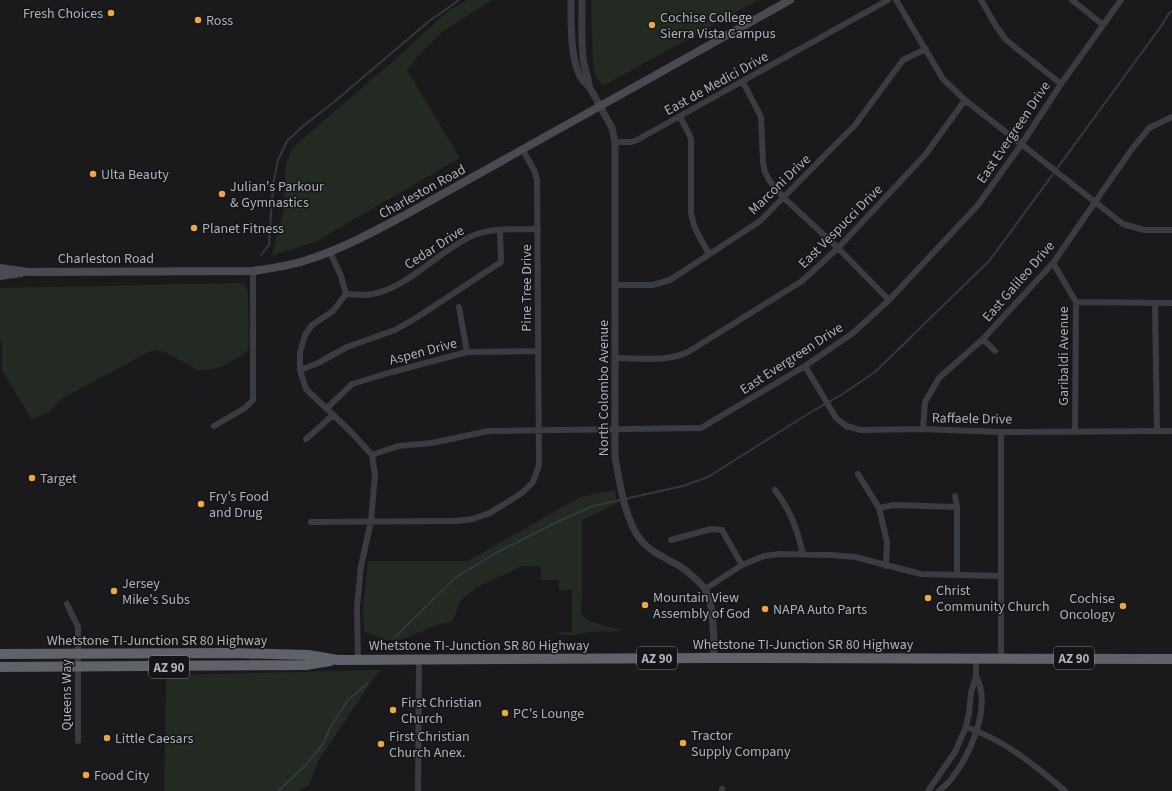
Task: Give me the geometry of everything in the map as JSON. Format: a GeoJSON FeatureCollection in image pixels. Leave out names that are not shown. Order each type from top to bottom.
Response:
{"type":"FeatureCollection","features":[{"type":"Feature","properties":{"kind":"highway","name":"Whetstone TI-Junction SR 80 Highway"},"geometry":{"type":"LineString","coordinates":[[0,654],[254,654],[308,655],[338,660]]}},
{"type":"Feature","properties":{"kind":"highway","name":"Whetstone TI-Junction SR 80 Highway"},"geometry":{"type":"LineString","coordinates":[[0,667],[306,665],[338,660],[714,658],[1172,659]]}},
{"type":"Feature","properties":{"kind":"main road","name":"Charleston Road"},"geometry":{"type":"LineString","coordinates":[[0,276],[28,272],[253,271],[286,266],[306,261],[357,241],[398,219],[790,0]]}},
{"type":"Feature","properties":{"kind":"main road","name":"Charleston Road"},"geometry":{"type":"LineString","coordinates":[[0,268],[28,272]]}},
{"type":"Feature","properties":{"kind":"street","name":"North Colombo Avenue"},"geometry":{"type":"LineString","coordinates":[[571,0],[571,35],[573,51],[583,83],[589,86]]}},
{"type":"Feature","properties":{"kind":"street","name":"North Colombo Avenue"},"geometry":{"type":"LineString","coordinates":[[582,0],[583,58],[589,80],[589,86],[612,128],[615,142],[615,456],[619,482],[633,526],[640,539],[652,551],[684,569],[705,589],[713,620],[714,658]]}},
{"type":"Feature","properties":{"kind":"street","name":"East de Medici Drive"},"geometry":{"type":"LineString","coordinates":[[615,142],[631,142],[637,140],[888,0]]}},
{"type":"Feature","properties":{"kind":"street"},"geometry":{"type":"LineString","coordinates":[[896,0],[943,79],[965,100],[1123,224],[1144,230],[1172,230]]}},
{"type":"Feature","properties":{"kind":"street"},"geometry":{"type":"LineString","coordinates":[[981,0],[998,30],[1006,40],[1061,84]]}},
{"type":"Feature","properties":{"kind":"street"},"geometry":{"type":"LineString","coordinates":[[1072,0],[1103,25]]}},
{"type":"Feature","properties":{"kind":"street","name":"East Evergreen Drive"},"geometry":{"type":"LineString","coordinates":[[372,455],[398,446],[432,443],[488,431],[539,429],[701,428],[805,366],[853,333],[889,300],[978,205],[1121,0]]}},
{"type":"Feature","properties":{"kind":"street","name":"Marconi Drive"},"geometry":{"type":"LineString","coordinates":[[615,285],[652,285],[670,280],[760,221],[856,125],[903,60],[926,49]]}},
{"type":"Feature","properties":{"kind":"street"},"geometry":{"type":"LineString","coordinates":[[743,82],[761,117],[763,162],[765,172],[769,180],[784,198],[838,248],[889,300]]}},
{"type":"Feature","properties":{"kind":"street","name":"East Vespucci Drive"},"geometry":{"type":"LineString","coordinates":[[615,358],[670,358],[680,356],[802,281],[838,248],[925,155],[965,100]]}},
{"type":"Feature","properties":{"kind":"street"},"geometry":{"type":"LineString","coordinates":[[680,117],[690,139],[691,213],[698,236],[709,254]]}},
{"type":"Feature","properties":{"kind":"street","name":"East Galileo Drive"},"geometry":{"type":"LineString","coordinates":[[923,429],[925,402],[939,378],[983,339],[1053,264],[1095,201],[1129,153],[1149,128],[1172,117]]}},
{"type":"Feature","properties":{"kind":"street","name":"Pine Tree Drive"},"geometry":{"type":"LineString","coordinates":[[371,521],[456,521],[473,519],[490,513],[522,493],[533,482],[539,465],[537,180],[535,172],[522,150]]}},
{"type":"Feature","properties":{"kind":"street","name":"Cedar Drive"},"geometry":{"type":"LineString","coordinates":[[346,294],[372,294],[407,280],[438,256],[473,235],[487,231],[538,229]]}},
{"type":"Feature","properties":{"kind":"street"},"geometry":{"type":"LineString","coordinates":[[300,370],[318,363],[347,347],[395,330],[416,318],[501,262],[500,230]]}},
{"type":"Feature","properties":{"kind":"street"},"geometry":{"type":"LineString","coordinates":[[330,252],[341,276],[346,294],[334,311],[312,325],[305,335],[300,352],[300,370],[306,389],[352,433],[372,455],[375,475],[371,521],[361,566],[357,607],[358,660]]}},
{"type":"Feature","properties":{"kind":"street","name":"Garibaldi Avenue"},"geometry":{"type":"LineString","coordinates":[[1053,264],[1076,302],[1075,431]]}},
{"type":"Feature","properties":{"kind":"street"},"geometry":{"type":"LineString","coordinates":[[214,426],[245,408],[253,400],[253,271]]}},
{"type":"Feature","properties":{"kind":"street"},"geometry":{"type":"LineString","coordinates":[[1076,302],[1172,303]]}},
{"type":"Feature","properties":{"kind":"street"},"geometry":{"type":"LineString","coordinates":[[1155,303],[1157,431]]}},
{"type":"Feature","properties":{"kind":"street"},"geometry":{"type":"LineString","coordinates":[[459,307],[467,352]]}},
{"type":"Feature","properties":{"kind":"street"},"geometry":{"type":"LineString","coordinates":[[983,339],[995,351]]}},
{"type":"Feature","properties":{"kind":"street","name":"Aspen Drive"},"geometry":{"type":"LineString","coordinates":[[326,409],[352,384],[392,372],[467,352],[538,351]]}},
{"type":"Feature","properties":{"kind":"street","name":"Raffaele Drive"},"geometry":{"type":"LineString","coordinates":[[805,366],[836,418],[846,426],[861,430],[923,429],[1001,432],[1172,431]]}},
{"type":"Feature","properties":{"kind":"street"},"geometry":{"type":"LineString","coordinates":[[306,439],[333,415]]}},
{"type":"Feature","properties":{"kind":"street"},"geometry":{"type":"LineString","coordinates":[[1001,432],[1001,658]]}},
{"type":"Feature","properties":{"kind":"street"},"geometry":{"type":"LineString","coordinates":[[858,474],[879,508],[887,542],[886,566]]}},
{"type":"Feature","properties":{"kind":"street"},"geometry":{"type":"LineString","coordinates":[[775,490],[792,517],[803,554]]}},
{"type":"Feature","properties":{"kind":"street"},"geometry":{"type":"LineString","coordinates":[[956,496],[957,575]]}},
{"type":"Feature","properties":{"kind":"street"},"geometry":{"type":"LineString","coordinates":[[879,508],[894,505],[957,507]]}},
{"type":"Feature","properties":{"kind":"street"},"geometry":{"type":"LineString","coordinates":[[311,522],[371,521]]}},
{"type":"Feature","properties":{"kind":"street"},"geometry":{"type":"LineString","coordinates":[[671,540],[711,529],[722,530],[742,565]]}},
{"type":"Feature","properties":{"kind":"street"},"geometry":{"type":"LineString","coordinates":[[705,589],[742,565],[764,556],[779,554],[854,557],[921,574],[1001,576]]}},
{"type":"Feature","properties":{"kind":"street","name":"Queens Way"},"geometry":{"type":"LineString","coordinates":[[67,604],[78,627],[78,741]]}},
{"type":"Feature","properties":{"kind":"street"},"geometry":{"type":"LineString","coordinates":[[929,791],[955,752],[966,727],[970,713],[971,693],[976,676],[976,658]]}},
{"type":"Feature","properties":{"kind":"street"},"geometry":{"type":"LineString","coordinates":[[418,791],[419,660]]}},
{"type":"Feature","properties":{"kind":"street"},"geometry":{"type":"LineString","coordinates":[[939,791],[951,779],[961,765],[976,731],[982,706],[982,694],[980,684],[976,676]]}},
{"type":"Feature","properties":{"kind":"street"},"geometry":{"type":"LineString","coordinates":[[966,727],[1007,746],[1039,769],[1065,791]]}},
{"type":"Feature","properties":{"kind":"shaded area"},"geometry":{"type":"Polygon","coordinates":[[[467,0],[492,0],[442,32],[419,55],[407,70],[460,158],[315,242],[272,255],[283,214],[286,163],[293,147],[399,56],[448,11],[467,0]]]}},
{"type":"Feature","properties":{"kind":"shaded area","name":"Cochise College Sierra Vista Campus"},"geometry":{"type":"Polygon","coordinates":[[[591,0],[758,0],[603,86],[596,77],[593,65],[591,0]]]}},
{"type":"Feature","properties":{"kind":"shaded area"},"geometry":{"type":"Polygon","coordinates":[[[242,283],[246,287],[246,290],[248,290],[249,348],[245,354],[221,367],[208,370],[198,370],[165,352],[157,350],[149,352],[61,399],[50,411],[32,420],[2,370],[2,341],[0,341],[0,288],[242,283]]]}},
{"type":"Feature","properties":{"kind":"shaded area"},"geometry":{"type":"Polygon","coordinates":[[[615,490],[617,504],[582,520],[581,614],[585,618],[595,623],[624,630],[568,635],[555,632],[572,632],[572,590],[559,590],[559,580],[541,580],[541,566],[522,566],[476,588],[461,600],[452,622],[439,624],[401,640],[384,640],[364,631],[363,610],[368,561],[468,561],[580,497],[615,490]]]}},
{"type":"Feature","properties":{"kind":"shaded area"},"geometry":{"type":"Polygon","coordinates":[[[381,670],[371,682],[318,762],[309,785],[298,791],[164,791],[166,675],[381,670]]]}},
{"type":"Feature","properties":{"kind":"waterway"},"geometry":{"type":"LineString","coordinates":[[261,255],[269,245],[273,185],[278,160],[287,141],[428,22],[459,0]]}},
{"type":"Feature","properties":{"kind":"waterway"},"geometry":{"type":"LineString","coordinates":[[394,638],[455,578],[494,554],[557,522],[593,506],[683,486],[708,477],[811,412],[841,395],[875,372],[990,260],[1162,25],[1169,13],[1172,11]]}},
{"type":"Feature","properties":{"kind":"waterway"},"geometry":{"type":"LineString","coordinates":[[278,791],[305,766],[323,744],[330,728],[348,700],[368,683]]}},
{"type":"Feature","properties":{"kind":"place","name":"Fresh Choices"},"geometry":{"type":"Point","coordinates":[111,13]}},
{"type":"Feature","properties":{"kind":"place","name":"Ross"},"geometry":{"type":"Point","coordinates":[198,20]}},
{"type":"Feature","properties":{"kind":"place","name":"Cochise College Sierra Vista Campus"},"geometry":{"type":"Point","coordinates":[652,25]}},
{"type":"Feature","properties":{"kind":"place","name":"Ulta Beauty"},"geometry":{"type":"Point","coordinates":[93,174]}},
{"type":"Feature","properties":{"kind":"place","name":"Julian's Parkour & Gymnastics"},"geometry":{"type":"Point","coordinates":[222,194]}},
{"type":"Feature","properties":{"kind":"place","name":"Planet Fitness"},"geometry":{"type":"Point","coordinates":[194,228]}},
{"type":"Feature","properties":{"kind":"place","name":"Target"},"geometry":{"type":"Point","coordinates":[32,478]}},
{"type":"Feature","properties":{"kind":"place","name":"Fry's Food and Drug"},"geometry":{"type":"Point","coordinates":[201,504]}},
{"type":"Feature","properties":{"kind":"place","name":"Jersey Mike's Subs"},"geometry":{"type":"Point","coordinates":[114,591]}},
{"type":"Feature","properties":{"kind":"place","name":"Christ Community Church"},"geometry":{"type":"Point","coordinates":[928,598]}},
{"type":"Feature","properties":{"kind":"place","name":"Mountain View Assembly of God"},"geometry":{"type":"Point","coordinates":[645,605]}},
{"type":"Feature","properties":{"kind":"place","name":"Cochise Oncology"},"geometry":{"type":"Point","coordinates":[1123,606]}},
{"type":"Feature","properties":{"kind":"place","name":"NAPA Auto Parts"},"geometry":{"type":"Point","coordinates":[765,609]}},
{"type":"Feature","properties":{"kind":"place","name":"First Christian Church"},"geometry":{"type":"Point","coordinates":[393,710]}},
{"type":"Feature","properties":{"kind":"place","name":"PC's Lounge"},"geometry":{"type":"Point","coordinates":[505,713]}},
{"type":"Feature","properties":{"kind":"place","name":"Little Caesars"},"geometry":{"type":"Point","coordinates":[107,738]}},
{"type":"Feature","properties":{"kind":"place","name":"Tractor Supply Company"},"geometry":{"type":"Point","coordinates":[683,743]}},
{"type":"Feature","properties":{"kind":"place","name":"First Christian Church Anex."},"geometry":{"type":"Point","coordinates":[381,744]}},
{"type":"Feature","properties":{"kind":"place","name":"Food City"},"geometry":{"type":"Point","coordinates":[86,775]}}]}
